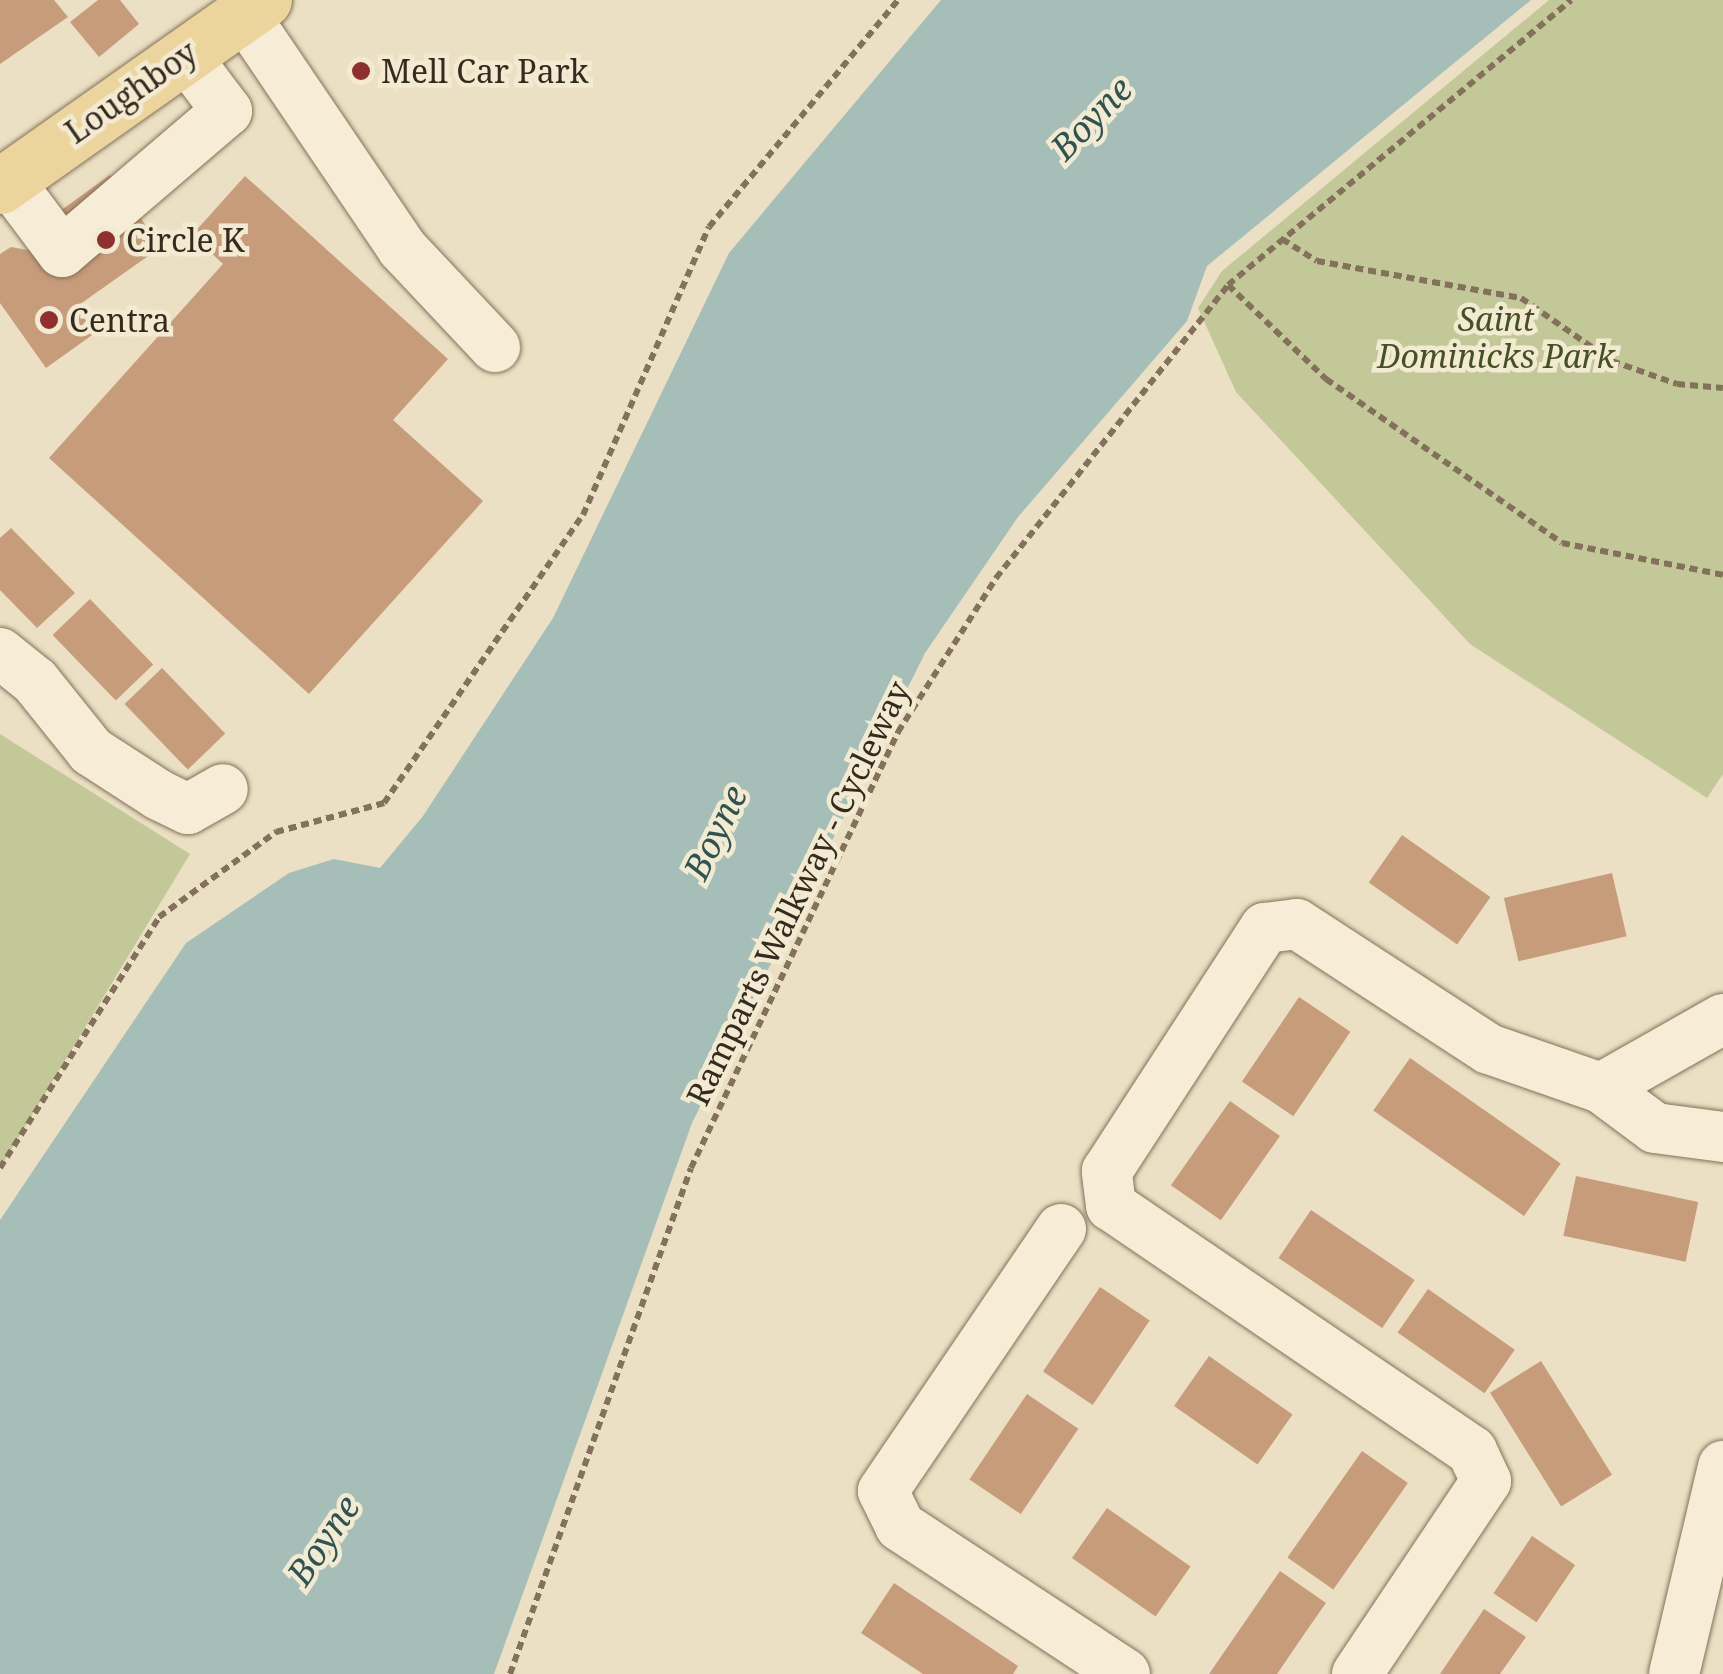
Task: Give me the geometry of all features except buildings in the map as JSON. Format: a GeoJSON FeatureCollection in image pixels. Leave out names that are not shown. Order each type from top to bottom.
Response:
{"type":"FeatureCollection","features":[{"type":"Feature","properties":{"kind":"main road","name":"Loughboy"},"geometry":{"type":"LineString","coordinates":[[4,183],[253,7]]}},
{"type":"Feature","properties":{"kind":"street"},"geometry":{"type":"LineString","coordinates":[[253,7],[402,248],[495,347]]}},
{"type":"Feature","properties":{"kind":"street"},"geometry":{"type":"LineString","coordinates":[[4,183],[62,252],[227,111],[184,54]]}},
{"type":"Feature","properties":{"kind":"street"},"geometry":{"type":"LineString","coordinates":[[0,653],[35,681],[91,751],[160,795],[188,809],[223,790]]}},
{"type":"Feature","properties":{"kind":"street"},"geometry":{"type":"LineString","coordinates":[[1356,1674],[1486,1481],[1472,1451],[1111,1206],[1107,1170],[1265,928],[1298,924],[1489,1048],[1601,1088],[1632,1119],[1655,1128],[1723,1136]]}},
{"type":"Feature","properties":{"kind":"street"},"geometry":{"type":"LineString","coordinates":[[1601,1088],[1723,1019]]}},
{"type":"Feature","properties":{"kind":"street"},"geometry":{"type":"LineString","coordinates":[[1060,1230],[884,1491],[900,1526],[1125,1674]]}},
{"type":"Feature","properties":{"kind":"street"},"geometry":{"type":"LineString","coordinates":[[1674,1674],[1723,1466]]}},
{"type":"Feature","properties":{"kind":"path"},"geometry":{"type":"LineString","coordinates":[[0,1168],[159,916],[267,837],[384,803],[583,515],[708,227],[898,0]]}},
{"type":"Feature","properties":{"kind":"path","name":"Ramparts Walkway - Cycleway"},"geometry":{"type":"LineString","coordinates":[[510,1674],[691,1168],[898,732],[996,578],[1228,285],[1571,0]]}},
{"type":"Feature","properties":{"kind":"path"},"geometry":{"type":"LineString","coordinates":[[1282,239],[1317,260],[1521,298],[1612,361],[1677,384],[1723,388]]}},
{"type":"Feature","properties":{"kind":"path"},"geometry":{"type":"LineString","coordinates":[[1228,285],[1326,380],[1562,543],[1723,575]]}},
{"type":"Feature","properties":{"kind":"green space","name":"Saint Dominicks Park"},"geometry":{"type":"Polygon","coordinates":[[[1549,0],[1723,0],[1723,774],[1707,798],[1470,644],[1236,392],[1198,308],[1222,271],[1549,0]]]}},
{"type":"Feature","properties":{"kind":"green space"},"geometry":{"type":"Polygon","coordinates":[[[0,734],[190,854],[0,1168],[0,734]]]}},
{"type":"Feature","properties":{"kind":"water","name":"Boyne"},"geometry":{"type":"Polygon","coordinates":[[[941,0],[1531,0],[1207,266],[1187,321],[1018,517],[925,653],[692,1123],[494,1674],[0,1674],[0,1220],[186,943],[289,873],[334,859],[380,868],[423,816],[553,618],[729,253],[941,0]]]}},
{"type":"Feature","properties":{"kind":"place","name":"Mell Car Park"},"geometry":{"type":"Point","coordinates":[361,71]}},
{"type":"Feature","properties":{"kind":"place","name":"Circle K"},"geometry":{"type":"Point","coordinates":[106,240]}},
{"type":"Feature","properties":{"kind":"place","name":"Centra"},"geometry":{"type":"Point","coordinates":[49,320]}}]}
